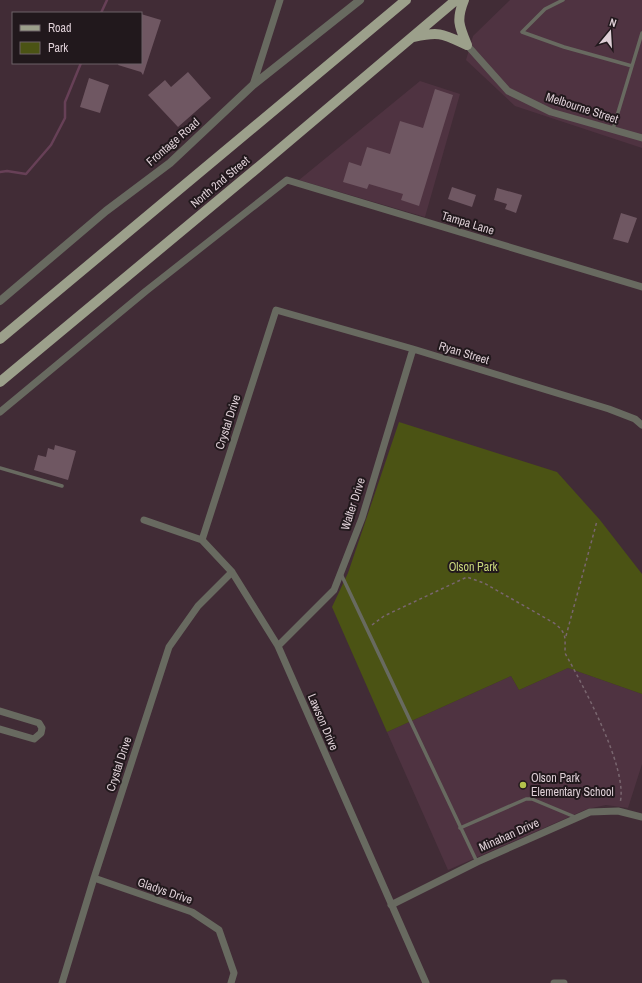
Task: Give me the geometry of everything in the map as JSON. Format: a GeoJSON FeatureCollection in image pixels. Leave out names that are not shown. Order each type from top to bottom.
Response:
{"type":"FeatureCollection","features":[{"type":"Feature","properties":{"kind":"main road","name":"North 2nd Street"},"geometry":{"type":"LineString","coordinates":[[0,339],[406,0]]}},
{"type":"Feature","properties":{"kind":"main road","name":"North 2nd Street"},"geometry":{"type":"LineString","coordinates":[[0,382],[456,0]]}},
{"type":"Feature","properties":{"kind":"main road"},"geometry":{"type":"LineString","coordinates":[[464,0],[459,13],[459,26],[466,45]]}},
{"type":"Feature","properties":{"kind":"main road"},"geometry":{"type":"LineString","coordinates":[[412,37],[433,32],[444,34],[466,45]]}},
{"type":"Feature","properties":{"kind":"street"},"geometry":{"type":"LineString","coordinates":[[254,85],[280,0]]}},
{"type":"Feature","properties":{"kind":"street","name":"Frontage Road"},"geometry":{"type":"LineString","coordinates":[[0,301],[106,211],[170,163],[254,85],[360,0]]}},
{"type":"Feature","properties":{"kind":"street","name":"Melbourne Street"},"geometry":{"type":"LineString","coordinates":[[466,45],[508,91],[551,112],[642,138]]}},
{"type":"Feature","properties":{"kind":"street","name":"Tampa Lane"},"geometry":{"type":"LineString","coordinates":[[0,412],[146,291],[287,180],[642,287]]}},
{"type":"Feature","properties":{"kind":"street","name":"Ryan Street"},"geometry":{"type":"LineString","coordinates":[[276,310],[413,349],[608,409],[636,419],[642,425]]}},
{"type":"Feature","properties":{"kind":"street","name":"Crystal Drive"},"geometry":{"type":"LineString","coordinates":[[202,540],[276,310]]}},
{"type":"Feature","properties":{"kind":"street","name":"Walter Drive"},"geometry":{"type":"LineString","coordinates":[[278,646],[334,590],[362,518],[413,349]]}},
{"type":"Feature","properties":{"kind":"street","name":"Lawson Drive"},"geometry":{"type":"LineString","coordinates":[[144,520],[202,540],[232,572],[278,646],[426,983]]}},
{"type":"Feature","properties":{"kind":"street","name":"Crystal Drive"},"geometry":{"type":"LineString","coordinates":[[62,983],[94,878],[169,647],[198,606],[232,572]]}},
{"type":"Feature","properties":{"kind":"street"},"geometry":{"type":"LineString","coordinates":[[0,711],[39,723],[42,728],[41,733],[34,739],[0,729]]}},
{"type":"Feature","properties":{"kind":"street","name":"Minahan Drive"},"geometry":{"type":"LineString","coordinates":[[391,905],[477,862],[590,812],[618,811],[642,817]]}},
{"type":"Feature","properties":{"kind":"street","name":"Gladys Drive"},"geometry":{"type":"LineString","coordinates":[[94,878],[192,912],[219,930],[234,973],[231,983]]}},
{"type":"Feature","properties":{"kind":"street"},"geometry":{"type":"LineString","coordinates":[[554,983],[564,983]]}},
{"type":"Feature","properties":{"kind":"lane"},"geometry":{"type":"LineString","coordinates":[[563,0],[545,9],[522,32],[564,47],[632,66]]}},
{"type":"Feature","properties":{"kind":"lane"},"geometry":{"type":"LineString","coordinates":[[613,130],[642,33]]}},
{"type":"Feature","properties":{"kind":"lane"},"geometry":{"type":"LineString","coordinates":[[0,468],[62,486]]}},
{"type":"Feature","properties":{"kind":"lane"},"geometry":{"type":"LineString","coordinates":[[340,573],[477,862]]}},
{"type":"Feature","properties":{"kind":"lane"},"geometry":{"type":"LineString","coordinates":[[460,828],[526,799],[532,799],[576,818]]}},
{"type":"Feature","properties":{"kind":"path"},"geometry":{"type":"LineString","coordinates":[[597,521],[566,636],[565,653],[612,752],[622,791],[618,811]]}},
{"type":"Feature","properties":{"kind":"path"},"geometry":{"type":"LineString","coordinates":[[367,630],[384,616],[467,577],[484,583],[554,623],[561,628],[566,636]]}},
{"type":"Feature","properties":{"kind":"shaded area"},"geometry":{"type":"Polygon","coordinates":[[[510,0],[642,0],[642,148],[515,106],[466,60],[473,36],[510,0]]]}},
{"type":"Feature","properties":{"kind":"shaded area"},"geometry":{"type":"Polygon","coordinates":[[[420,81],[460,94],[425,217],[299,180],[420,81]]]}},
{"type":"Feature","properties":{"kind":"shaded area","name":"Olson Park Elementary School"},"geometry":{"type":"Polygon","coordinates":[[[568,668],[642,694],[642,764],[628,808],[606,805],[587,809],[448,870],[387,732],[511,676],[519,690],[568,668]]]}},
{"type":"Feature","properties":{"kind":"green space","name":"Olson Park"},"geometry":{"type":"Polygon","coordinates":[[[399,422],[557,472],[600,520],[642,574],[642,694],[568,668],[519,690],[511,676],[387,732],[332,607],[348,573],[399,422]]]}},
{"type":"Feature","properties":{"kind":"building"},"geometry":{"type":"Polygon","coordinates":[[[142,14],[161,20],[143,75],[141,72],[118,65],[142,64],[142,14]]]}},
{"type":"Feature","properties":{"kind":"building"},"geometry":{"type":"Polygon","coordinates":[[[188,72],[211,98],[178,127],[148,95],[165,80],[171,87],[188,72]]]}},
{"type":"Feature","properties":{"kind":"building"},"geometry":{"type":"Polygon","coordinates":[[[89,78],[109,85],[100,113],[80,107],[89,78]]]}},
{"type":"Feature","properties":{"kind":"building"},"geometry":{"type":"Polygon","coordinates":[[[435,89],[453,95],[419,206],[401,200],[403,194],[369,184],[367,189],[343,182],[349,162],[361,166],[367,147],[390,154],[400,121],[423,128],[435,89]]]}},
{"type":"Feature","properties":{"kind":"building"},"geometry":{"type":"Polygon","coordinates":[[[452,187],[476,195],[472,207],[448,199],[452,187]]]}},
{"type":"Feature","properties":{"kind":"building"},"geometry":{"type":"Polygon","coordinates":[[[497,188],[522,195],[516,213],[505,209],[507,204],[494,200],[497,188]]]}},
{"type":"Feature","properties":{"kind":"building"},"geometry":{"type":"Polygon","coordinates":[[[621,213],[637,218],[628,243],[613,239],[621,213]]]}},
{"type":"Feature","properties":{"kind":"building"},"geometry":{"type":"Polygon","coordinates":[[[55,445],[76,451],[68,480],[34,470],[38,455],[46,457],[48,448],[54,450],[55,445]]]}},
{"type":"Feature","properties":{"kind":"waterway"},"geometry":{"type":"LineString","coordinates":[[101,12],[107,0]]}},
{"type":"Feature","properties":{"kind":"waterway"},"geometry":{"type":"LineString","coordinates":[[0,172],[7,171],[26,174],[51,145],[65,118],[65,102],[81,64]]}},
{"type":"Feature","properties":{"kind":"place","name":"Olson Park Elementary School"},"geometry":{"type":"Point","coordinates":[523,785]}}]}
